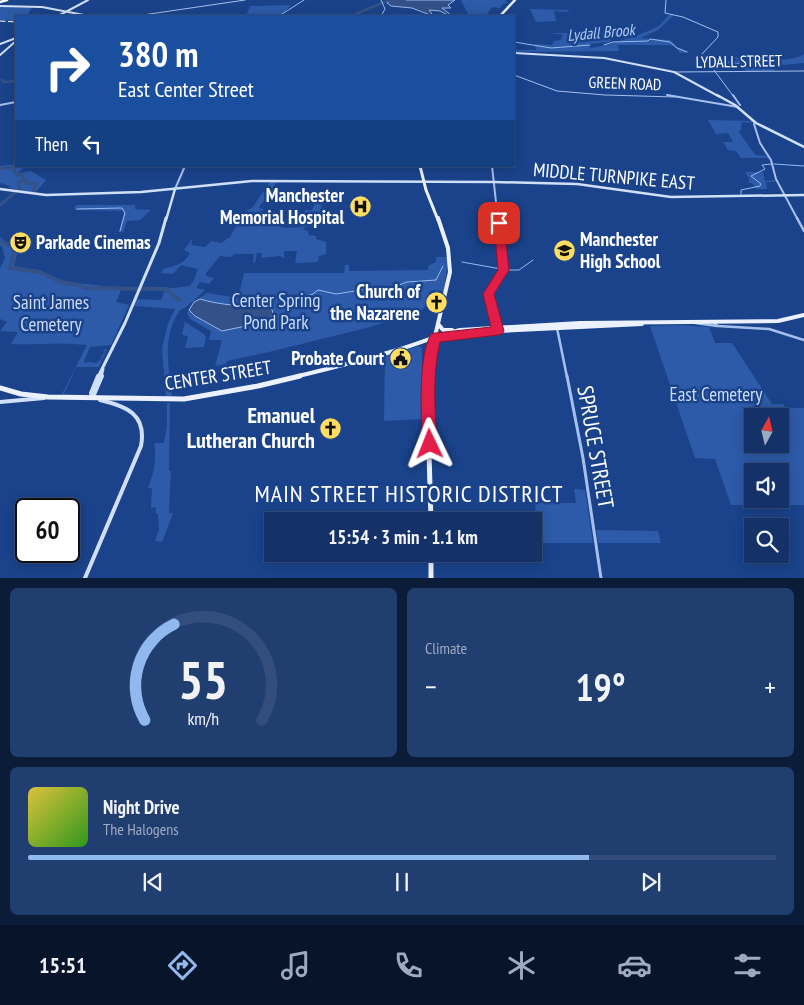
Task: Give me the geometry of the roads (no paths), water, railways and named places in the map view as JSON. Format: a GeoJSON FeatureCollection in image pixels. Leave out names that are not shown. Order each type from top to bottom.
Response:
{"type":"FeatureCollection","features":[{"type":"Feature","properties":{"kind":"highway"},"geometry":{"type":"LineString","coordinates":[[0,2],[6,0]]}},
{"type":"Feature","properties":{"kind":"main road"},"geometry":{"type":"LineString","coordinates":[[59,15],[87,0]]}},
{"type":"Feature","properties":{"kind":"main road"},"geometry":{"type":"LineString","coordinates":[[501,15],[515,0]]}},
{"type":"Feature","properties":{"kind":"main road"},"geometry":{"type":"LineString","coordinates":[[0,6],[37,7],[84,15]]}},
{"type":"Feature","properties":{"kind":"main road"},"geometry":{"type":"LineString","coordinates":[[0,44],[15,40]]}},
{"type":"Feature","properties":{"kind":"main road"},"geometry":{"type":"LineString","coordinates":[[0,55],[15,41]]}},
{"type":"Feature","properties":{"kind":"main road"},"geometry":{"type":"LineString","coordinates":[[515,53],[604,58],[674,72],[739,106],[755,123],[804,147]]}},
{"type":"Feature","properties":{"kind":"main road"},"geometry":{"type":"LineString","coordinates":[[420,167],[422,181],[446,240],[450,256],[450,272],[432,351],[428,399],[431,512]]}},
{"type":"Feature","properties":{"kind":"main road","name":"MIDDLE TURNPIKE EAST"},"geometry":{"type":"LineString","coordinates":[[0,189],[54,194],[134,192],[252,181],[422,181],[577,184],[671,197],[804,196]]}},
{"type":"Feature","properties":{"kind":"main road"},"geometry":{"type":"LineString","coordinates":[[85,578],[142,438],[137,419],[131,410],[120,404],[92,397],[158,243],[175,189]]}},
{"type":"Feature","properties":{"kind":"main road"},"geometry":{"type":"LineString","coordinates":[[439,325],[444,330],[463,332],[689,321],[778,321],[804,315]]}},
{"type":"Feature","properties":{"kind":"main road","name":"CENTER STREET"},"geometry":{"type":"LineString","coordinates":[[0,388],[21,394],[47,397],[167,400],[214,395],[258,386],[463,332]]}},
{"type":"Feature","properties":{"kind":"main road"},"geometry":{"type":"LineString","coordinates":[[420,343],[426,345],[432,351]]}},
{"type":"Feature","properties":{"kind":"main road"},"geometry":{"type":"LineString","coordinates":[[0,402],[47,397]]}},
{"type":"Feature","properties":{"kind":"main road"},"geometry":{"type":"LineString","coordinates":[[431,562],[431,578]]}},
{"type":"Feature","properties":{"kind":"street"},"geometry":{"type":"LineString","coordinates":[[143,15],[245,0]]}},
{"type":"Feature","properties":{"kind":"street"},"geometry":{"type":"LineString","coordinates":[[666,0],[665,13],[683,17],[718,32],[718,37],[702,54],[717,72],[739,106]]}},
{"type":"Feature","properties":{"kind":"street"},"geometry":{"type":"LineString","coordinates":[[381,1],[385,9],[382,15]]}},
{"type":"Feature","properties":{"kind":"street","name":"LYDALL STREET"},"geometry":{"type":"LineString","coordinates":[[674,72],[804,71]]}},
{"type":"Feature","properties":{"kind":"street","name":"GREEN ROAD"},"geometry":{"type":"LineString","coordinates":[[515,75],[558,91],[611,96],[661,95],[739,106]]}},
{"type":"Feature","properties":{"kind":"street"},"geometry":{"type":"LineString","coordinates":[[0,105],[15,102]]}},
{"type":"Feature","properties":{"kind":"street"},"geometry":{"type":"LineString","coordinates":[[755,123],[760,142],[771,160],[784,196],[804,231]]}},
{"type":"Feature","properties":{"kind":"street"},"geometry":{"type":"LineString","coordinates":[[175,189],[184,167]]}},
{"type":"Feature","properties":{"kind":"street"},"geometry":{"type":"LineString","coordinates":[[492,167],[503,269],[488,294],[497,329]]}},
{"type":"Feature","properties":{"kind":"street"},"geometry":{"type":"LineString","coordinates":[[689,321],[718,326],[769,329],[804,340]]}},
{"type":"Feature","properties":{"kind":"street"},"geometry":{"type":"LineString","coordinates":[[712,321],[718,326]]}},
{"type":"Feature","properties":{"kind":"street","name":"SPRUCE STREET"},"geometry":{"type":"LineString","coordinates":[[557,326],[583,458],[601,578]]}},
{"type":"Feature","properties":{"kind":"waterway"},"geometry":{"type":"LineString","coordinates":[[281,15],[304,0]]}},
{"type":"Feature","properties":{"kind":"waterway"},"geometry":{"type":"LineString","coordinates":[[353,15],[387,1],[405,0]]}},
{"type":"Feature","properties":{"kind":"waterway","name":"Lydall Brook"},"geometry":{"type":"LineString","coordinates":[[604,45],[613,42],[648,41],[650,39],[670,42],[677,48],[687,52]]}},
{"type":"Feature","properties":{"kind":"waterway","name":"Lydall Brook"},"geometry":{"type":"LineString","coordinates":[[515,42],[551,48],[590,45]]}},
{"type":"Feature","properties":{"kind":"waterway","name":"Lydall Brook"},"geometry":{"type":"LineString","coordinates":[[708,60],[740,64]]}},
{"type":"Feature","properties":{"kind":"waterway","name":"Lydall Brook"},"geometry":{"type":"LineString","coordinates":[[713,62],[724,63]]}},
{"type":"Feature","properties":{"kind":"waterway"},"geometry":{"type":"LineString","coordinates":[[2,80],[4,82],[15,81]]}},
{"type":"Feature","properties":{"kind":"waterway"},"geometry":{"type":"LineString","coordinates":[[741,194],[741,190],[760,186],[761,184],[751,176],[765,169],[762,165],[771,164]]}},
{"type":"Feature","properties":{"kind":"waterway"},"geometry":{"type":"LineString","coordinates":[[774,164],[804,166]]}},
{"type":"Feature","properties":{"kind":"waterway"},"geometry":{"type":"LineString","coordinates":[[0,169],[12,167],[17,175],[23,175],[25,180]]}},
{"type":"Feature","properties":{"kind":"waterway"},"geometry":{"type":"LineString","coordinates":[[0,205],[20,188],[18,183],[25,180]]}},
{"type":"Feature","properties":{"kind":"waterway"},"geometry":{"type":"LineString","coordinates":[[25,180],[28,181],[25,183],[37,184],[33,189],[34,191]]}},
{"type":"Feature","properties":{"kind":"waterway"},"geometry":{"type":"LineString","coordinates":[[77,209],[122,208],[125,213],[120,231]]}},
{"type":"Feature","properties":{"kind":"waterway"},"geometry":{"type":"LineString","coordinates":[[0,241],[15,248],[10,268],[40,272],[60,282],[80,285],[84,288],[166,289],[179,300]]}},
{"type":"Feature","properties":{"kind":"waterway"},"geometry":{"type":"LineString","coordinates":[[505,270],[519,270],[533,260]]}},
{"type":"Feature","properties":{"kind":"waterway"},"geometry":{"type":"LineString","coordinates":[[462,262],[501,269]]}},
{"type":"Feature","properties":{"kind":"waterway"},"geometry":{"type":"LineString","coordinates":[[283,302],[313,294],[318,290],[336,294],[374,288],[391,288],[407,282],[436,280],[443,266]]}},
{"type":"Feature","properties":{"kind":"railway"},"geometry":{"type":"LineString","coordinates":[[0,21],[15,22]]}},
{"type":"Feature","properties":{"kind":"place","name":"Manchester Memorial Hospital"},"geometry":{"type":"Point","coordinates":[360,206]}},
{"type":"Feature","properties":{"kind":"place","name":"Parkade Cinemas"},"geometry":{"type":"Point","coordinates":[20,242]}},
{"type":"Feature","properties":{"kind":"place","name":"Manchester High School"},"geometry":{"type":"Point","coordinates":[564,250]}},
{"type":"Feature","properties":{"kind":"place","name":"Church of the Nazarene"},"geometry":{"type":"Point","coordinates":[436,302]}},
{"type":"Feature","properties":{"kind":"place","name":"Probate Court"},"geometry":{"type":"Point","coordinates":[400,358]}},
{"type":"Feature","properties":{"kind":"place","name":"Emanuel Lutheran Church"},"geometry":{"type":"Point","coordinates":[331,428]}},
{"type":"Feature","properties":{"kind":"district","name":"MAIN STREET HISTORIC DISTRICT"},"geometry":{"type":"Point","coordinates":[409,493]}},
{"type":"Feature","properties":{"kind":"park label","name":"Center Spring Pond Park"},"geometry":{"type":"Point","coordinates":[276,311]}},
{"type":"Feature","properties":{"kind":"park label","name":"Saint James Cemetery"},"geometry":{"type":"Point","coordinates":[51,313]}},
{"type":"Feature","properties":{"kind":"park label","name":"East Cemetery"},"geometry":{"type":"Point","coordinates":[716,394]}}]}
